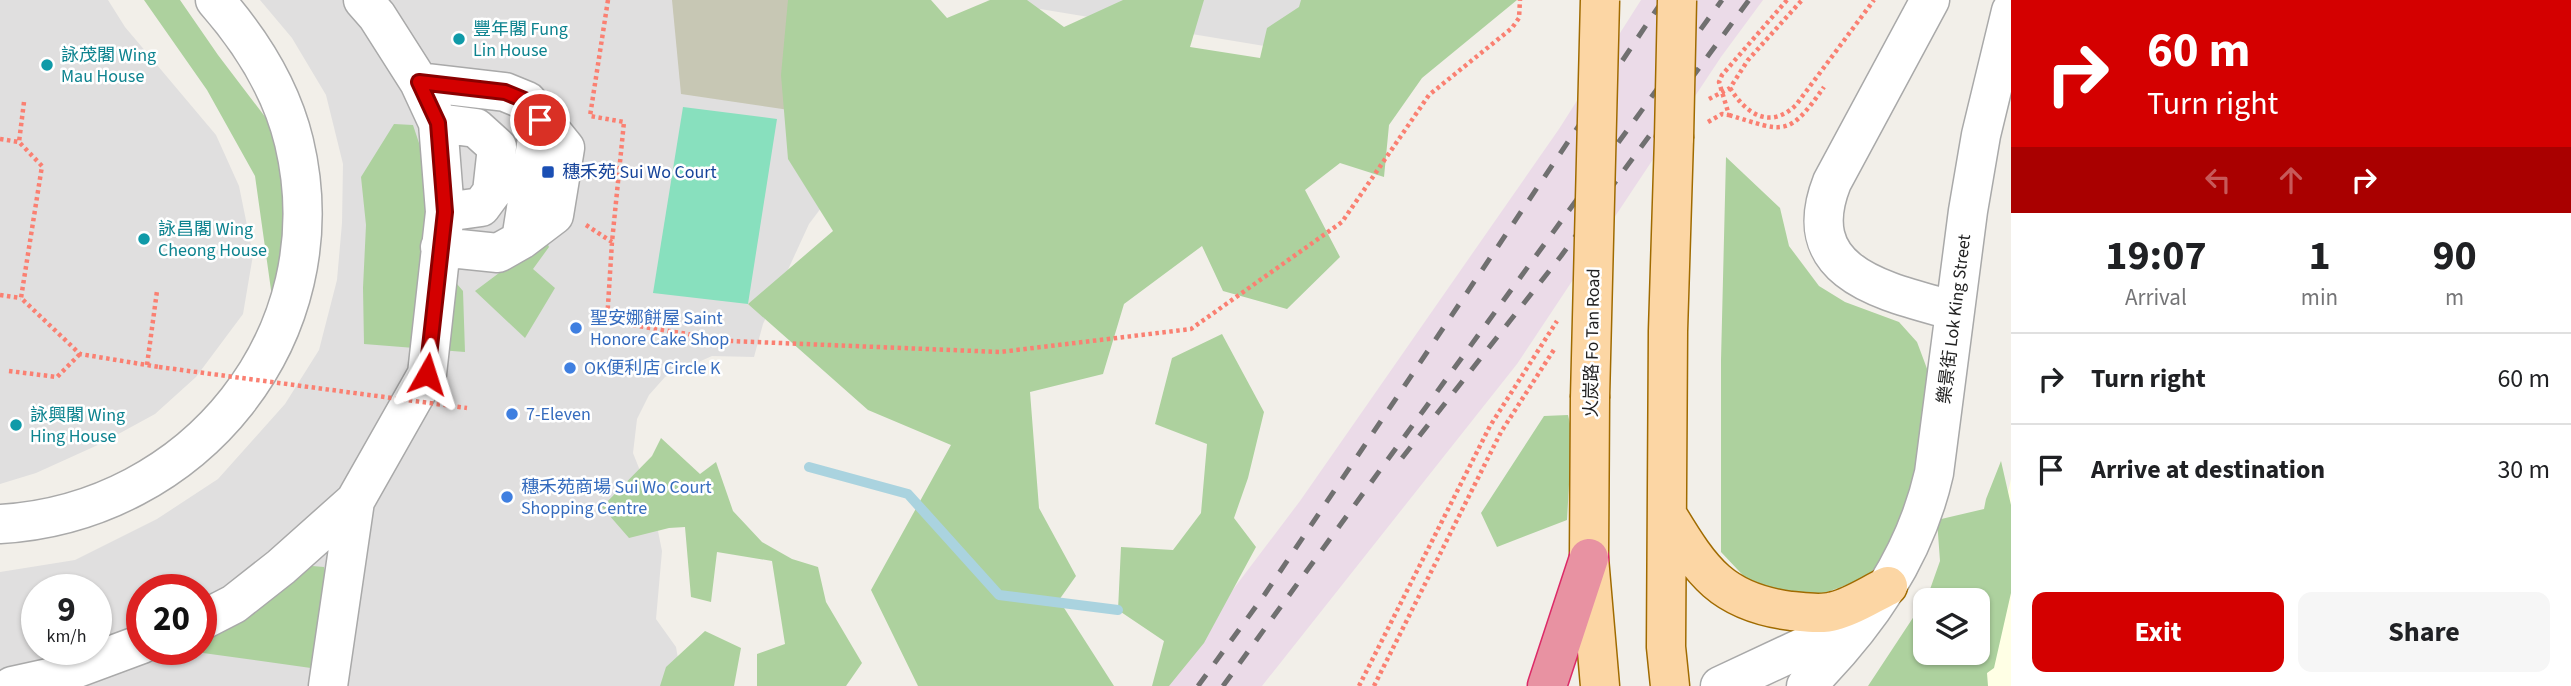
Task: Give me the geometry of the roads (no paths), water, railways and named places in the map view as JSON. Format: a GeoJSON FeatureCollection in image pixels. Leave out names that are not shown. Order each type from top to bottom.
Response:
{"type":"FeatureCollection","features":[{"type":"Feature","properties":{"kind":"highway"},"geometry":{"type":"LineString","coordinates":[[1546,686],[1589,558]]}},
{"type":"Feature","properties":{"kind":"main road","name":"火炭路 Fo Tan Road"},"geometry":{"type":"LineString","coordinates":[[1600,0],[1590,398],[1589,558],[1600,686]]}},
{"type":"Feature","properties":{"kind":"main road"},"geometry":{"type":"LineString","coordinates":[[1670,686],[1666,647],[1668,331],[1688,132],[1677,0]]}},
{"type":"Feature","properties":{"kind":"main road"},"geometry":{"type":"LineString","coordinates":[[1667,515],[1695,560],[1715,582],[1741,598],[1771,608],[1805,613],[1834,611],[1878,601]]}},
{"type":"Feature","properties":{"kind":"street"},"geometry":{"type":"LineString","coordinates":[[0,524],[52,518],[83,510],[118,496],[159,474],[204,438],[228,413],[248,387],[277,334],[296,273],[300,241],[300,184],[294,142],[274,86],[262,63],[215,0]]}},
{"type":"Feature","properties":{"kind":"street"},"geometry":{"type":"LineString","coordinates":[[217,613],[234,604],[281,567],[355,501],[427,374],[442,230],[438,123],[419,82],[377,16],[363,0]]}},
{"type":"Feature","properties":{"kind":"street"},"geometry":{"type":"LineString","coordinates":[[1930,0],[1832,182],[1825,205],[1824,231],[1835,257],[1859,280],[1889,293],[1955,311]]}},
{"type":"Feature","properties":{"kind":"street","name":"樂景街 Lok King Street"},"geometry":{"type":"LineString","coordinates":[[1807,686],[1878,601],[1908,552],[1926,508],[1934,473],[1981,135],[2011,11]]}},
{"type":"Feature","properties":{"kind":"street"},"geometry":{"type":"LineString","coordinates":[[419,82],[505,92],[527,101],[565,148],[554,215],[521,240],[498,253],[442,230]]}},
{"type":"Feature","properties":{"kind":"street"},"geometry":{"type":"LineString","coordinates":[[438,123],[476,128],[497,146],[492,192],[481,207],[442,230]]}},
{"type":"Feature","properties":{"kind":"street"},"geometry":{"type":"LineString","coordinates":[[327,686],[355,501]]}},
{"type":"Feature","properties":{"kind":"street"},"geometry":{"type":"LineString","coordinates":[[1720,686],[1878,601]]}},
{"type":"Feature","properties":{"kind":"street"},"geometry":{"type":"LineString","coordinates":[[12,686],[53,677],[126,651]]}},
{"type":"Feature","properties":{"kind":"waterway"},"geometry":{"type":"LineString","coordinates":[[809,467],[908,494],[999,595],[1118,610]]}},
{"type":"Feature","properties":{"kind":"railway"},"geometry":{"type":"LineString","coordinates":[[1198,686],[1265,594],[1663,0]]}},
{"type":"Feature","properties":{"kind":"railway"},"geometry":{"type":"LineString","coordinates":[[1223,686],[1722,0]]}},
{"type":"Feature","properties":{"kind":"railway"},"geometry":{"type":"LineString","coordinates":[[1402,458],[1561,256],[1749,0]]}},
{"type":"Feature","properties":{"kind":"place","name":"豐年閣 Fung Lin House"},"geometry":{"type":"Point","coordinates":[459,39]}},
{"type":"Feature","properties":{"kind":"place","name":"詠茂閣 Wing Mau House"},"geometry":{"type":"Point","coordinates":[47,65]}},
{"type":"Feature","properties":{"kind":"place","name":"穗禾苑 Sui Wo Court"},"geometry":{"type":"Point","coordinates":[548,172]}},
{"type":"Feature","properties":{"kind":"place","name":"詠昌閣 Wing Cheong House"},"geometry":{"type":"Point","coordinates":[144,239]}},
{"type":"Feature","properties":{"kind":"place","name":"聖安娜餅屋 Saint Honore Cake Shop"},"geometry":{"type":"Point","coordinates":[576,328]}},
{"type":"Feature","properties":{"kind":"place","name":"OK便利店 Circle K"},"geometry":{"type":"Point","coordinates":[570,368]}},
{"type":"Feature","properties":{"kind":"place","name":"7-Eleven"},"geometry":{"type":"Point","coordinates":[512,414]}},
{"type":"Feature","properties":{"kind":"place","name":"詠興閣 Wing Hing House"},"geometry":{"type":"Point","coordinates":[16,425]}},
{"type":"Feature","properties":{"kind":"place","name":"穗禾苑商場 Sui Wo Court Shopping Centre"},"geometry":{"type":"Point","coordinates":[507,497]}}]}
